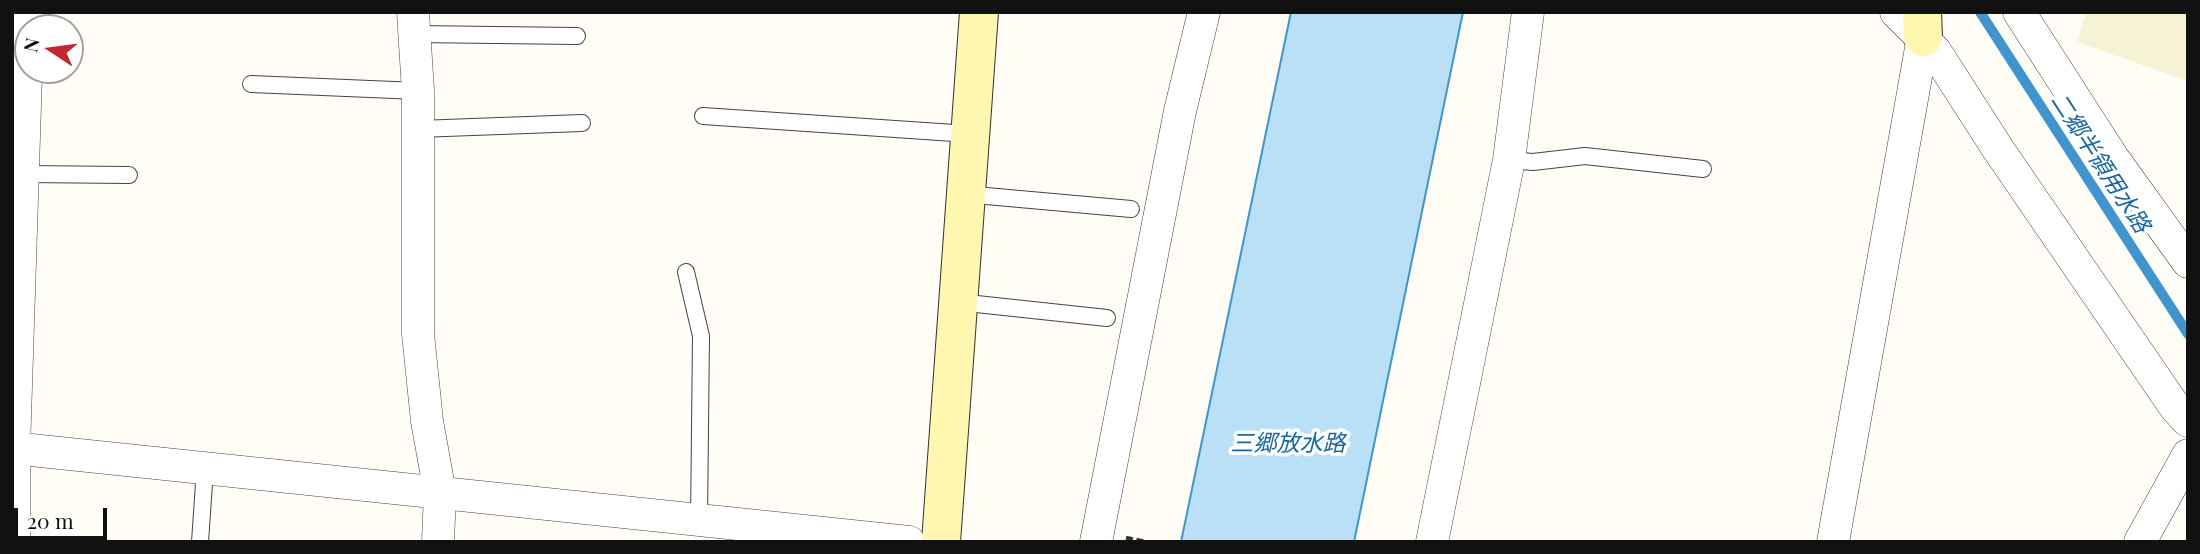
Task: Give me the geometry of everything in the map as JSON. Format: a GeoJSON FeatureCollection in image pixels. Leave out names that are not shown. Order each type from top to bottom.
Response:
{"type":"FeatureCollection","features":[{"type":"Feature","properties":{"kind":"street"},"geometry":{"type":"LineString","coordinates":[[15,542],[13,448],[28,12]]}},
{"type":"Feature","properties":{"kind":"street"},"geometry":{"type":"LineString","coordinates":[[941,542],[979,12]]}},
{"type":"Feature","properties":{"kind":"street"},"geometry":{"type":"LineString","coordinates":[[1096,542],[1180,111],[1204,12]]}},
{"type":"Feature","properties":{"kind":"street"},"geometry":{"type":"LineString","coordinates":[[1432,542],[1509,160],[1528,12]]}},
{"type":"Feature","properties":{"kind":"street"},"geometry":{"type":"LineString","coordinates":[[2019,12],[2113,158],[2188,262]]}},
{"type":"Feature","properties":{"kind":"street"},"geometry":{"type":"LineString","coordinates":[[1914,21],[2093,289],[2175,407],[2188,421]]}},
{"type":"Feature","properties":{"kind":"street"},"geometry":{"type":"LineString","coordinates":[[1833,542],[1914,21]]}},
{"type":"Feature","properties":{"kind":"street"},"geometry":{"type":"LineString","coordinates":[[414,23],[418,91],[418,334],[427,421],[440,493],[438,542]]}},
{"type":"Feature","properties":{"kind":"street"},"geometry":{"type":"LineString","coordinates":[[13,448],[909,542]]}},
{"type":"Feature","properties":{"kind":"street"},"geometry":{"type":"LineString","coordinates":[[2140,542],[2188,455]]}},
{"type":"Feature","properties":{"kind":"lane"},"geometry":{"type":"LineString","coordinates":[[414,23],[577,36]]}},
{"type":"Feature","properties":{"kind":"lane"},"geometry":{"type":"LineString","coordinates":[[251,84],[418,91]]}},
{"type":"Feature","properties":{"kind":"lane"},"geometry":{"type":"LineString","coordinates":[[703,116],[969,134]]}},
{"type":"Feature","properties":{"kind":"lane"},"geometry":{"type":"LineString","coordinates":[[418,129],[582,123]]}},
{"type":"Feature","properties":{"kind":"lane"},"geometry":{"type":"LineString","coordinates":[[1509,160],[1533,162],[1585,156],[1703,169]]}},
{"type":"Feature","properties":{"kind":"lane"},"geometry":{"type":"LineString","coordinates":[[23,174],[129,175]]}},
{"type":"Feature","properties":{"kind":"lane"},"geometry":{"type":"LineString","coordinates":[[964,194],[1131,209]]}},
{"type":"Feature","properties":{"kind":"lane"},"geometry":{"type":"LineString","coordinates":[[686,272],[701,337],[699,521]]}},
{"type":"Feature","properties":{"kind":"lane"},"geometry":{"type":"LineString","coordinates":[[958,302],[1107,318]]}},
{"type":"Feature","properties":{"kind":"lane"},"geometry":{"type":"LineString","coordinates":[[200,542],[205,469]]}},
{"type":"Feature","properties":{"kind":"path"},"geometry":{"type":"LineString","coordinates":[[1130,539],[1146,542]]}},
{"type":"Feature","properties":{"kind":"shaded area"},"geometry":{"type":"Polygon","coordinates":[[[2086,12],[2188,12],[2188,81],[2077,42],[2086,12]]]}},
{"type":"Feature","properties":{"kind":"water","name":"三郷放水路"},"geometry":{"type":"Polygon","coordinates":[[[1291,12],[1463,12],[1354,542],[1181,542],[1291,12]]]}},
{"type":"Feature","properties":{"kind":"waterway","name":"二郷半領用水路"},"geometry":{"type":"LineString","coordinates":[[1980,12],[2188,334]]}}]}
